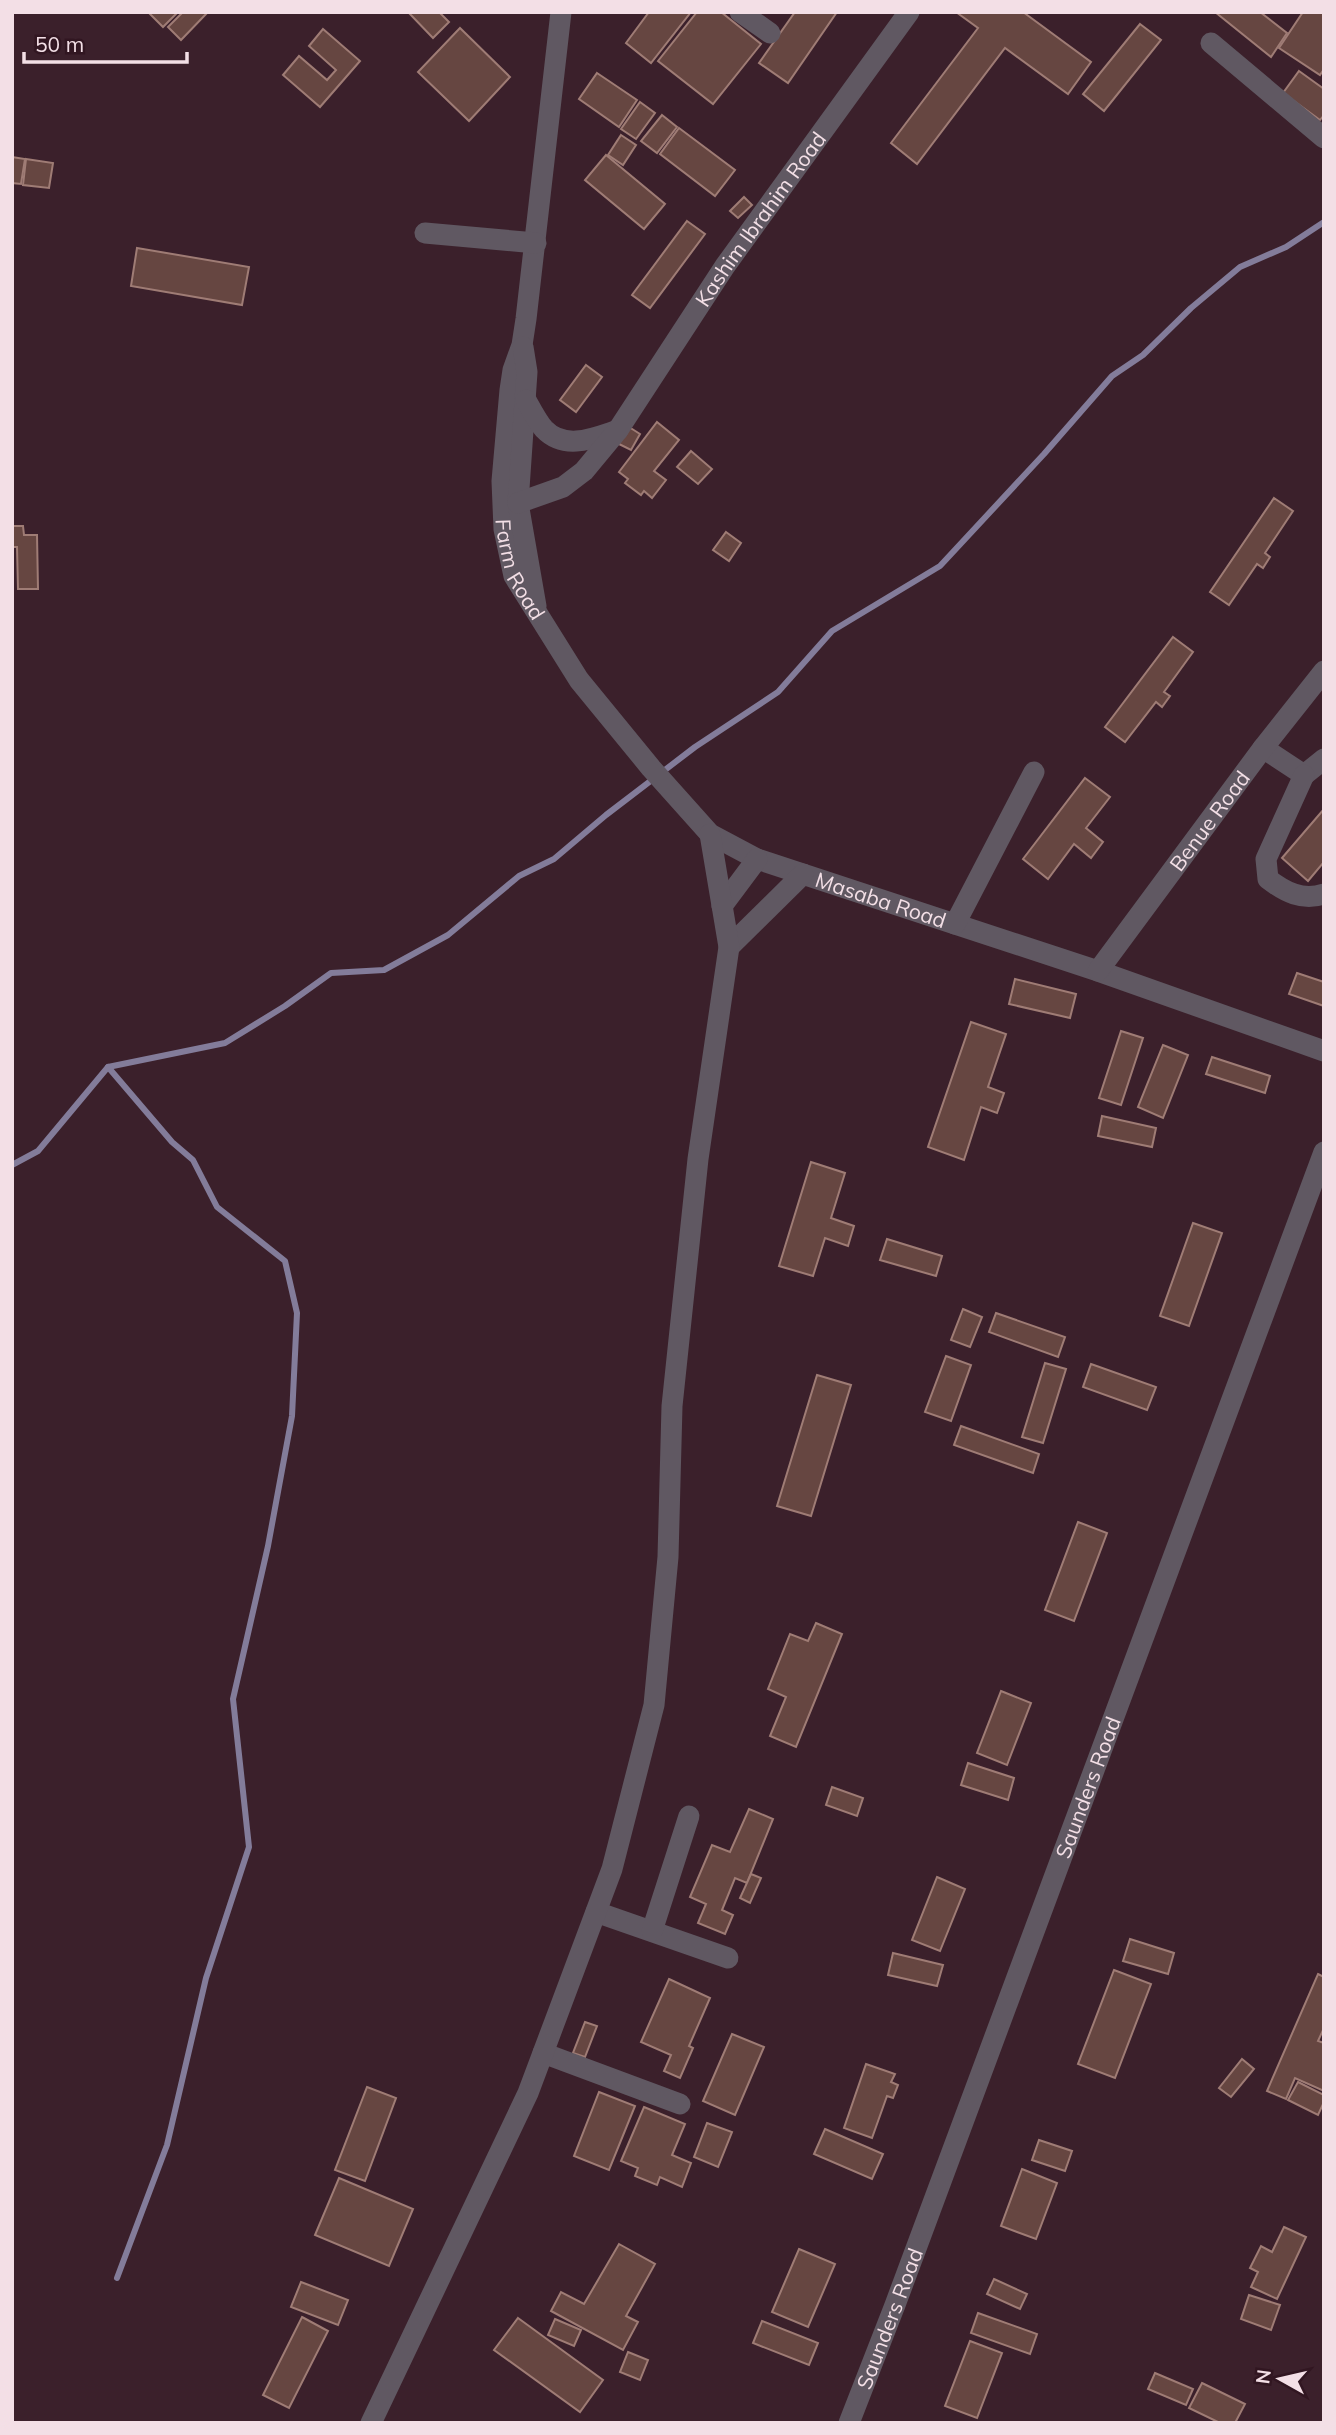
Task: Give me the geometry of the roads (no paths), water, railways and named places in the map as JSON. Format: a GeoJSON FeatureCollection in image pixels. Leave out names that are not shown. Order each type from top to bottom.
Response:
{"type":"FeatureCollection","features":[{"type":"Feature","properties":{"kind":"street","name":"Farm Road"},"geometry":{"type":"LineString","coordinates":[[537,611],[514,576],[504,529],[502,481],[510,390],[513,370],[522,345],[536,243],[561,12]]}},
{"type":"Feature","properties":{"kind":"street"},"geometry":{"type":"LineString","coordinates":[[740,12],[770,33]]}},
{"type":"Feature","properties":{"kind":"street","name":"Kashim Ibrahim Road"},"geometry":{"type":"LineString","coordinates":[[518,503],[563,487],[584,471],[618,430],[725,266],[909,12]]}},
{"type":"Feature","properties":{"kind":"street"},"geometry":{"type":"LineString","coordinates":[[1211,43],[1324,138]]}},
{"type":"Feature","properties":{"kind":"street"},"geometry":{"type":"LineString","coordinates":[[425,233],[536,243]]}},
{"type":"Feature","properties":{"kind":"street","name":"Farm Road"},"geometry":{"type":"LineString","coordinates":[[522,345],[527,372],[518,503],[537,611]]}},
{"type":"Feature","properties":{"kind":"street"},"geometry":{"type":"LineString","coordinates":[[526,400],[545,430],[559,439],[583,441],[618,430]]}},
{"type":"Feature","properties":{"kind":"street","name":"Masaba Road"},"geometry":{"type":"LineString","coordinates":[[537,611],[579,680],[650,768],[710,834],[757,859],[1098,971],[1324,1051]]}},
{"type":"Feature","properties":{"kind":"street","name":"Benue Road"},"geometry":{"type":"LineString","coordinates":[[1098,971],[1263,748],[1324,671]]}},
{"type":"Feature","properties":{"kind":"street"},"geometry":{"type":"LineString","coordinates":[[1263,748],[1304,775]]}},
{"type":"Feature","properties":{"kind":"street"},"geometry":{"type":"LineString","coordinates":[[1324,759],[1304,775],[1266,859],[1268,879],[1286,893],[1315,896],[1324,894]]}},
{"type":"Feature","properties":{"kind":"street"},"geometry":{"type":"LineString","coordinates":[[955,924],[1034,772]]}},
{"type":"Feature","properties":{"kind":"street"},"geometry":{"type":"LineString","coordinates":[[371,2423],[528,2094],[612,1869],[654,1706],[668,1557],[672,1406],[698,1160],[729,947],[710,834]]}},
{"type":"Feature","properties":{"kind":"street"},"geometry":{"type":"LineString","coordinates":[[722,906],[757,859]]}},
{"type":"Feature","properties":{"kind":"street"},"geometry":{"type":"LineString","coordinates":[[729,947],[803,874]]}},
{"type":"Feature","properties":{"kind":"street","name":"Saunders Road"},"geometry":{"type":"LineString","coordinates":[[849,2423],[1324,1152]]}},
{"type":"Feature","properties":{"kind":"street"},"geometry":{"type":"LineString","coordinates":[[652,1931],[689,1816]]}},
{"type":"Feature","properties":{"kind":"street"},"geometry":{"type":"LineString","coordinates":[[596,1912],[727,1958]]}},
{"type":"Feature","properties":{"kind":"street"},"geometry":{"type":"LineString","coordinates":[[543,2053],[680,2104]]}},
{"type":"Feature","properties":{"kind":"waterway"},"geometry":{"type":"LineString","coordinates":[[12,1165],[38,1151],[108,1067],[225,1043],[285,1006],[331,973],[384,970],[448,935],[519,876],[554,859],[606,815],[695,747],[778,692],[832,631],[940,566],[1112,376],[1143,355],[1191,308],[1240,267],[1286,247],[1324,222]]}},
{"type":"Feature","properties":{"kind":"waterway"},"geometry":{"type":"LineString","coordinates":[[108,1067],[172,1142],[193,1160],[217,1207],[285,1261],[297,1313],[292,1416],[268,1546],[233,1699],[249,1847],[206,1978],[167,2145],[117,2278]]}}]}
